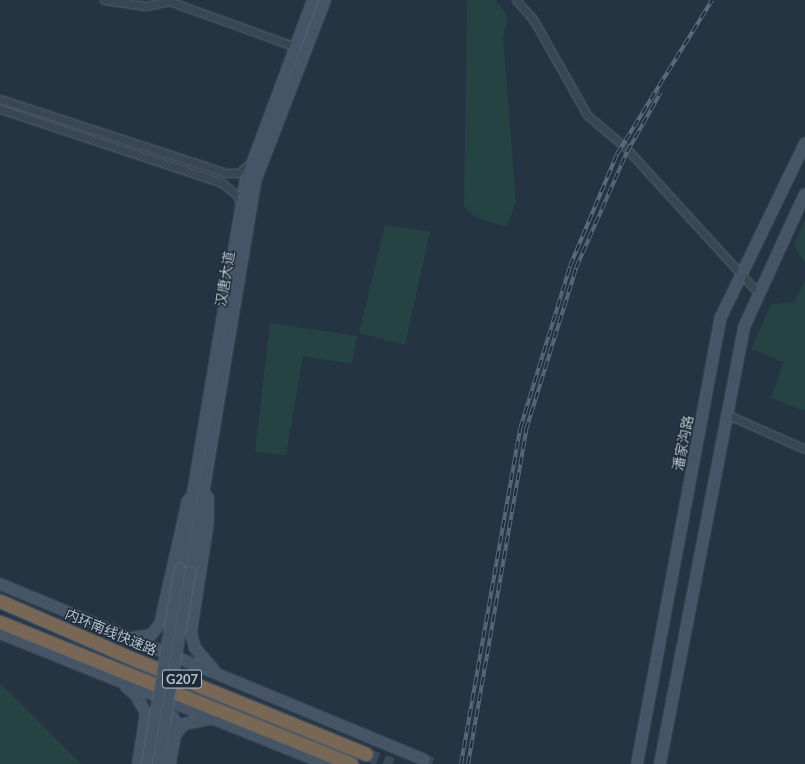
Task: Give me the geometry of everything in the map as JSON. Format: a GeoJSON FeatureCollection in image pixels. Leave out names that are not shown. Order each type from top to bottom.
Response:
{"type":"FeatureCollection","features":[{"type":"Feature","properties":{"kind":"highway","name":"内环南线快速路"},"geometry":{"type":"LineString","coordinates":[[0,600],[136,660],[366,754]]}},
{"type":"Feature","properties":{"kind":"highway","name":"G207"},"geometry":{"type":"LineString","coordinates":[[0,622],[351,764]]}},
{"type":"Feature","properties":{"kind":"main road","name":"汉唐大道"},"geometry":{"type":"LineString","coordinates":[[203,471],[242,206],[253,162],[313,0]]}},
{"type":"Feature","properties":{"kind":"main road","name":"汉唐大道"},"geometry":{"type":"LineString","coordinates":[[185,571],[256,179],[325,0]]}},
{"type":"Feature","properties":{"kind":"main road","name":"潘家沟路"},"geometry":{"type":"LineString","coordinates":[[637,764],[721,317],[805,143]]}},
{"type":"Feature","properties":{"kind":"main road"},"geometry":{"type":"LineString","coordinates":[[660,764],[744,326],[805,194]]}},
{"type":"Feature","properties":{"kind":"main road"},"geometry":{"type":"LineString","coordinates":[[128,638],[151,635],[160,624],[182,516],[203,471]]}},
{"type":"Feature","properties":{"kind":"main road"},"geometry":{"type":"LineString","coordinates":[[203,471],[208,522],[191,632],[195,648],[205,664],[225,678]]}},
{"type":"Feature","properties":{"kind":"main road"},"geometry":{"type":"LineString","coordinates":[[147,764],[185,571]]}},
{"type":"Feature","properties":{"kind":"main road"},"geometry":{"type":"LineString","coordinates":[[158,764],[185,571]]}},
{"type":"Feature","properties":{"kind":"main road"},"geometry":{"type":"LineString","coordinates":[[0,584],[423,759]]}},
{"type":"Feature","properties":{"kind":"main road"},"geometry":{"type":"LineString","coordinates":[[160,624],[170,641],[179,643],[191,632]]}},
{"type":"Feature","properties":{"kind":"main road"},"geometry":{"type":"LineString","coordinates":[[0,633],[326,764]]}},
{"type":"Feature","properties":{"kind":"main road"},"geometry":{"type":"LineString","coordinates":[[116,680],[135,694],[146,713],[146,727]]}},
{"type":"Feature","properties":{"kind":"main road"},"geometry":{"type":"LineString","coordinates":[[138,764],[146,727],[150,718],[165,711],[177,724],[170,764]]}},
{"type":"Feature","properties":{"kind":"main road"},"geometry":{"type":"LineString","coordinates":[[175,735],[184,724],[213,719]]}},
{"type":"Feature","properties":{"kind":"street"},"geometry":{"type":"LineString","coordinates":[[104,0],[146,6],[169,1],[296,47]]}},
{"type":"Feature","properties":{"kind":"street"},"geometry":{"type":"LineString","coordinates":[[516,0],[533,19],[587,115],[625,147],[742,273],[759,294]]}},
{"type":"Feature","properties":{"kind":"street"},"geometry":{"type":"LineString","coordinates":[[0,99],[227,173],[238,173],[253,162]]}},
{"type":"Feature","properties":{"kind":"street"},"geometry":{"type":"LineString","coordinates":[[0,109],[222,183],[237,195],[242,206]]}},
{"type":"Feature","properties":{"kind":"street"},"geometry":{"type":"LineString","coordinates":[[726,414],[805,449]]}},
{"type":"Feature","properties":{"kind":"green space"},"geometry":{"type":"Polygon","coordinates":[[[467,0],[495,0],[508,16],[503,38],[516,203],[506,227],[475,217],[464,206],[467,0]]]}},
{"type":"Feature","properties":{"kind":"green space"},"geometry":{"type":"Polygon","coordinates":[[[805,221],[805,263],[793,245],[805,221]]]}},
{"type":"Feature","properties":{"kind":"green space"},"geometry":{"type":"Polygon","coordinates":[[[385,225],[430,232],[405,345],[359,333],[385,225]]]}},
{"type":"Feature","properties":{"kind":"green space"},"geometry":{"type":"Polygon","coordinates":[[[805,281],[805,411],[771,398],[784,362],[751,349],[771,304],[794,302],[805,281]]]}},
{"type":"Feature","properties":{"kind":"green space"},"geometry":{"type":"Polygon","coordinates":[[[270,323],[357,336],[352,364],[303,356],[286,455],[255,452],[270,323]]]}},
{"type":"Feature","properties":{"kind":"green space"},"geometry":{"type":"Polygon","coordinates":[[[0,685],[2,685],[82,764],[0,764],[0,685]]]}},
{"type":"Feature","properties":{"kind":"tunnel"},"geometry":{"type":"LineString","coordinates":[[366,754],[392,764]]}},
{"type":"Feature","properties":{"kind":"tunnel"},"geometry":{"type":"LineString","coordinates":[[423,759],[436,764]]}},
{"type":"Feature","properties":{"kind":"railway"},"geometry":{"type":"LineString","coordinates":[[461,764],[520,429],[570,266],[617,154],[712,0]]}},
{"type":"Feature","properties":{"kind":"railway"},"geometry":{"type":"LineString","coordinates":[[468,764],[526,430],[576,268],[627,152],[661,92]]}}]}
